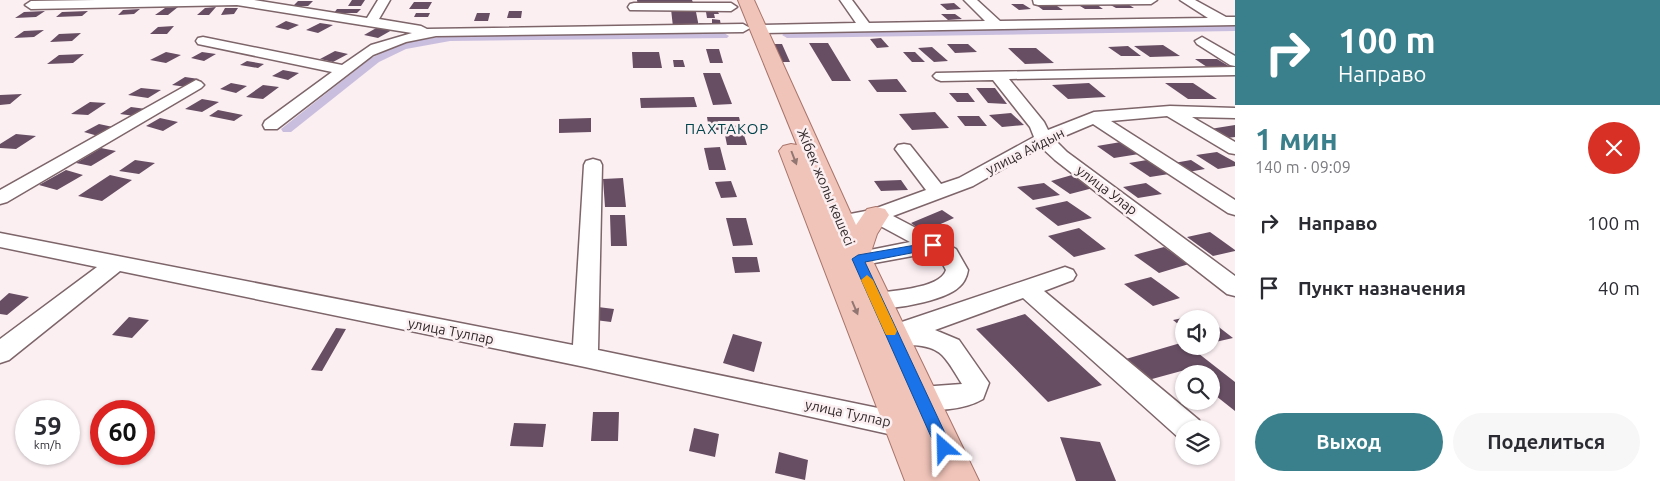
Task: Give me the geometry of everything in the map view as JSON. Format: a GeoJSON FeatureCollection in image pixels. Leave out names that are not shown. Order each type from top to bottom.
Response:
{"type":"FeatureCollection","features":[{"type":"Feature","properties":{"kind":"main road","name":"Жібек жолы көшесі"},"geometry":{"type":"LineString","coordinates":[[741,13],[831,224],[870,342],[926,481]]}},
{"type":"Feature","properties":{"kind":"main road"},"geometry":{"type":"LineString","coordinates":[[857,257],[863,234],[876,215]]}},
{"type":"Feature","properties":{"kind":"main road","name":"Жібек жолы көшесі"},"geometry":{"type":"LineString","coordinates":[[831,224],[857,257],[959,481]]}},
{"type":"Feature","properties":{"kind":"street"},"geometry":{"type":"LineString","coordinates":[[31,5],[220,0],[289,4],[370,23],[436,32]]}},
{"type":"Feature","properties":{"kind":"street"},"geometry":{"type":"LineString","coordinates":[[370,23],[384,0]]}},
{"type":"Feature","properties":{"kind":"street"},"geometry":{"type":"LineString","coordinates":[[846,0],[865,27]]}},
{"type":"Feature","properties":{"kind":"street"},"geometry":{"type":"LineString","coordinates":[[970,0],[998,26]]}},
{"type":"Feature","properties":{"kind":"street"},"geometry":{"type":"LineString","coordinates":[[1038,1],[1151,0]]}},
{"type":"Feature","properties":{"kind":"street"},"geometry":{"type":"LineString","coordinates":[[1186,0],[1229,21]]}},
{"type":"Feature","properties":{"kind":"street"},"geometry":{"type":"LineString","coordinates":[[634,7],[741,13],[865,27],[1229,21]]}},
{"type":"Feature","properties":{"kind":"street"},"geometry":{"type":"LineString","coordinates":[[271,125],[368,52],[383,44],[436,32],[741,13]]}},
{"type":"Feature","properties":{"kind":"street"},"geometry":{"type":"LineString","coordinates":[[203,41],[345,70]]}},
{"type":"Feature","properties":{"kind":"street"},"geometry":{"type":"LineString","coordinates":[[1202,41],[1235,62]]}},
{"type":"Feature","properties":{"kind":"street"},"geometry":{"type":"LineString","coordinates":[[941,76],[1235,71]]}},
{"type":"Feature","properties":{"kind":"street","name":"улица Улар"},"geometry":{"type":"LineString","coordinates":[[998,75],[1038,126],[1043,139],[1061,156],[1235,288]]}},
{"type":"Feature","properties":{"kind":"street"},"geometry":{"type":"LineString","coordinates":[[0,198],[196,85]]}},
{"type":"Feature","properties":{"kind":"street"},"geometry":{"type":"LineString","coordinates":[[1170,111],[1235,149]]}},
{"type":"Feature","properties":{"kind":"street","name":"улица Айдын"},"geometry":{"type":"LineString","coordinates":[[831,224],[876,215],[966,182],[1043,139],[1094,117],[1170,111],[1235,113]]}},
{"type":"Feature","properties":{"kind":"street"},"geometry":{"type":"LineString","coordinates":[[1094,117],[1235,209]]}},
{"type":"Feature","properties":{"kind":"street"},"geometry":{"type":"LineString","coordinates":[[904,149],[937,192]]}},
{"type":"Feature","properties":{"kind":"street"},"geometry":{"type":"LineString","coordinates":[[585,357],[593,165]]}},
{"type":"Feature","properties":{"kind":"street"},"geometry":{"type":"LineString","coordinates":[[876,215],[948,254],[957,270],[953,280],[945,286],[932,291],[877,301]]}},
{"type":"Feature","properties":{"kind":"street","name":"улица Тулпар"},"geometry":{"type":"LineString","coordinates":[[0,240],[585,357],[902,425]]}},
{"type":"Feature","properties":{"kind":"street"},"geometry":{"type":"LineString","coordinates":[[857,257],[933,245]]}},
{"type":"Feature","properties":{"kind":"street"},"geometry":{"type":"LineString","coordinates":[[0,353],[115,264]]}},
{"type":"Feature","properties":{"kind":"street"},"geometry":{"type":"LineString","coordinates":[[892,335],[1065,275]]}},
{"type":"Feature","properties":{"kind":"street"},"geometry":{"type":"LineString","coordinates":[[1027,289],[1179,420]]}},
{"type":"Feature","properties":{"kind":"street"},"geometry":{"type":"LineString","coordinates":[[892,335],[935,339],[950,347],[976,383],[974,391],[965,396],[921,398]]}},
{"type":"Feature","properties":{"kind":"building"},"geometry":{"type":"Polygon","coordinates":[[[352,0],[365,0],[361,6],[348,6],[352,0]]]}},
{"type":"Feature","properties":{"kind":"building"},"geometry":{"type":"Polygon","coordinates":[[[637,0],[692,0],[694,5],[638,5],[637,0]]]}},
{"type":"Feature","properties":{"kind":"building"},"geometry":{"type":"Polygon","coordinates":[[[298,1],[313,1],[308,6],[293,6],[298,1]]]}},
{"type":"Feature","properties":{"kind":"building"},"geometry":{"type":"Polygon","coordinates":[[[1123,1],[1134,8],[1116,8],[1105,2],[1123,1]]]}},
{"type":"Feature","properties":{"kind":"building"},"geometry":{"type":"Polygon","coordinates":[[[414,2],[432,2],[428,9],[409,9],[414,2]]]}},
{"type":"Feature","properties":{"kind":"building"},"geometry":{"type":"Polygon","coordinates":[[[1093,2],[1103,9],[1085,9],[1075,3],[1093,2]]]}},
{"type":"Feature","properties":{"kind":"building"},"geometry":{"type":"Polygon","coordinates":[[[954,3],[961,9],[947,10],[940,4],[954,3]]]}},
{"type":"Feature","properties":{"kind":"building"},"geometry":{"type":"Polygon","coordinates":[[[1011,4],[1023,4],[1031,9],[1019,10],[1011,4]]]}},
{"type":"Feature","properties":{"kind":"building"},"geometry":{"type":"Polygon","coordinates":[[[1035,4],[1054,4],[1063,10],[1043,10],[1035,4]]]}},
{"type":"Feature","properties":{"kind":"building"},"geometry":{"type":"Polygon","coordinates":[[[178,7],[168,15],[155,15],[165,8],[178,7]]]}},
{"type":"Feature","properties":{"kind":"building"},"geometry":{"type":"Polygon","coordinates":[[[216,7],[209,15],[197,15],[205,8],[216,7]]]}},
{"type":"Feature","properties":{"kind":"building"},"geometry":{"type":"Polygon","coordinates":[[[225,8],[238,8],[234,14],[221,15],[225,8]]]}},
{"type":"Feature","properties":{"kind":"building"},"geometry":{"type":"Polygon","coordinates":[[[140,9],[134,14],[118,15],[123,10],[140,9]]]}},
{"type":"Feature","properties":{"kind":"building"},"geometry":{"type":"Polygon","coordinates":[[[337,9],[361,9],[357,13],[334,13],[337,9]]]}},
{"type":"Feature","properties":{"kind":"building"},"geometry":{"type":"Polygon","coordinates":[[[671,9],[678,9],[679,12],[684,12],[684,9],[711,9],[712,12],[718,12],[719,14],[714,14],[715,18],[707,18],[706,12],[696,12],[699,27],[673,27],[671,9]]]}},
{"type":"Feature","properties":{"kind":"building"},"geometry":{"type":"Polygon","coordinates":[[[45,11],[36,17],[15,18],[24,12],[45,11]]]}},
{"type":"Feature","properties":{"kind":"building"},"geometry":{"type":"Polygon","coordinates":[[[88,11],[82,16],[56,17],[62,12],[88,11]]]}},
{"type":"Feature","properties":{"kind":"building"},"geometry":{"type":"Polygon","coordinates":[[[509,11],[522,11],[521,18],[507,18],[509,11]]]}},
{"type":"Feature","properties":{"kind":"building"},"geometry":{"type":"Polygon","coordinates":[[[416,13],[430,13],[428,17],[414,17],[416,13]]]}},
{"type":"Feature","properties":{"kind":"building"},"geometry":{"type":"Polygon","coordinates":[[[477,13],[490,13],[488,21],[474,21],[477,13]]]}},
{"type":"Feature","properties":{"kind":"building"},"geometry":{"type":"Polygon","coordinates":[[[941,14],[955,14],[962,19],[948,20],[941,14]]]}},
{"type":"Feature","properties":{"kind":"building"},"geometry":{"type":"Polygon","coordinates":[[[712,19],[720,20],[721,26],[700,26],[699,23],[712,24],[712,19]]]}},
{"type":"Feature","properties":{"kind":"building"},"geometry":{"type":"Polygon","coordinates":[[[286,21],[299,25],[288,30],[275,27],[286,21]]]}},
{"type":"Feature","properties":{"kind":"building"},"geometry":{"type":"Polygon","coordinates":[[[320,23],[333,25],[318,33],[306,30],[320,23]]]}},
{"type":"Feature","properties":{"kind":"building"},"geometry":{"type":"Polygon","coordinates":[[[174,26],[167,34],[150,34],[158,27],[174,26]]]}},
{"type":"Feature","properties":{"kind":"building"},"geometry":{"type":"Polygon","coordinates":[[[378,27],[392,30],[378,38],[364,35],[378,27]]]}},
{"type":"Feature","properties":{"kind":"building"},"geometry":{"type":"Polygon","coordinates":[[[44,30],[34,37],[14,38],[24,31],[44,30]]]}},
{"type":"Feature","properties":{"kind":"building"},"geometry":{"type":"Polygon","coordinates":[[[81,33],[72,41],[50,42],[59,34],[81,33]]]}},
{"type":"Feature","properties":{"kind":"building"},"geometry":{"type":"Polygon","coordinates":[[[881,38],[889,47],[877,48],[870,39],[881,38]]]}},
{"type":"Feature","properties":{"kind":"building"},"geometry":{"type":"Polygon","coordinates":[[[809,43],[828,43],[851,81],[832,81],[809,43]]]}},
{"type":"Feature","properties":{"kind":"building"},"geometry":{"type":"Polygon","coordinates":[[[770,44],[782,44],[790,62],[778,62],[770,44]]]}},
{"type":"Feature","properties":{"kind":"building"},"geometry":{"type":"Polygon","coordinates":[[[947,44],[968,44],[977,52],[955,53],[947,44]]]}},
{"type":"Feature","properties":{"kind":"building"},"geometry":{"type":"Polygon","coordinates":[[[1163,45],[1180,56],[1150,57],[1134,46],[1163,45]]]}},
{"type":"Feature","properties":{"kind":"building"},"geometry":{"type":"Polygon","coordinates":[[[1128,46],[1141,56],[1121,56],[1108,47],[1128,46]]]}},
{"type":"Feature","properties":{"kind":"building"},"geometry":{"type":"Polygon","coordinates":[[[932,47],[948,61],[934,62],[918,48],[932,47]]]}},
{"type":"Feature","properties":{"kind":"building"},"geometry":{"type":"Polygon","coordinates":[[[1008,48],[1036,48],[1054,63],[1025,64],[1008,48]]]}},
{"type":"Feature","properties":{"kind":"building"},"geometry":{"type":"Polygon","coordinates":[[[706,49],[719,49],[723,63],[710,63],[706,49]]]}},
{"type":"Feature","properties":{"kind":"building"},"geometry":{"type":"Polygon","coordinates":[[[335,51],[348,54],[333,62],[320,59],[335,51]]]}},
{"type":"Feature","properties":{"kind":"building"},"geometry":{"type":"Polygon","coordinates":[[[166,52],[181,55],[166,63],[150,60],[166,52]]]}},
{"type":"Feature","properties":{"kind":"building"},"geometry":{"type":"Polygon","coordinates":[[[202,52],[216,54],[204,61],[191,58],[202,52]]]}},
{"type":"Feature","properties":{"kind":"building"},"geometry":{"type":"Polygon","coordinates":[[[632,52],[659,52],[662,68],[633,68],[632,52]]]}},
{"type":"Feature","properties":{"kind":"building"},"geometry":{"type":"Polygon","coordinates":[[[903,52],[915,52],[925,62],[912,62],[903,52]]]}},
{"type":"Feature","properties":{"kind":"building"},"geometry":{"type":"Polygon","coordinates":[[[84,54],[73,63],[47,64],[59,55],[84,54]]]}},
{"type":"Feature","properties":{"kind":"building"},"geometry":{"type":"Polygon","coordinates":[[[1195,59],[1217,59],[1232,68],[1210,69],[1195,59]]]}},
{"type":"Feature","properties":{"kind":"building"},"geometry":{"type":"Polygon","coordinates":[[[673,60],[683,60],[685,67],[674,67],[673,60]]]}},
{"type":"Feature","properties":{"kind":"building"},"geometry":{"type":"Polygon","coordinates":[[[247,61],[264,64],[258,68],[240,65],[247,61]]]}},
{"type":"Feature","properties":{"kind":"building"},"geometry":{"type":"Polygon","coordinates":[[[283,70],[299,73],[288,80],[272,76],[283,70]]]}},
{"type":"Feature","properties":{"kind":"building"},"geometry":{"type":"Polygon","coordinates":[[[703,73],[720,73],[732,104],[713,105],[703,73]]]}},
{"type":"Feature","properties":{"kind":"building"},"geometry":{"type":"Polygon","coordinates":[[[185,77],[199,79],[187,87],[172,85],[185,77]]]}},
{"type":"Feature","properties":{"kind":"building"},"geometry":{"type":"Polygon","coordinates":[[[897,79],[907,92],[877,92],[868,80],[897,79]]]}},
{"type":"Feature","properties":{"kind":"building"},"geometry":{"type":"Polygon","coordinates":[[[231,83],[247,86],[236,93],[220,89],[231,83]]]}},
{"type":"Feature","properties":{"kind":"building"},"geometry":{"type":"Polygon","coordinates":[[[1089,83],[1106,97],[1068,99],[1052,85],[1089,83]]]}},
{"type":"Feature","properties":{"kind":"building"},"geometry":{"type":"Polygon","coordinates":[[[1165,83],[1193,83],[1217,99],[1188,99],[1165,83]]]}},
{"type":"Feature","properties":{"kind":"building"},"geometry":{"type":"Polygon","coordinates":[[[263,85],[279,87],[263,99],[246,97],[263,85]]]}},
{"type":"Feature","properties":{"kind":"building"},"geometry":{"type":"Polygon","coordinates":[[[141,88],[161,90],[148,98],[128,95],[141,88]]]}},
{"type":"Feature","properties":{"kind":"building"},"geometry":{"type":"Polygon","coordinates":[[[976,88],[995,88],[1007,104],[988,103],[976,88]]]}},
{"type":"Feature","properties":{"kind":"building"},"geometry":{"type":"Polygon","coordinates":[[[949,93],[968,93],[975,102],[957,102],[949,93]]]}},
{"type":"Feature","properties":{"kind":"building"},"geometry":{"type":"Polygon","coordinates":[[[22,94],[10,104],[0,105],[0,95],[22,94]]]}},
{"type":"Feature","properties":{"kind":"building"},"geometry":{"type":"Polygon","coordinates":[[[694,97],[697,107],[641,108],[640,98],[694,97]]]}},
{"type":"Feature","properties":{"kind":"building"},"geometry":{"type":"Polygon","coordinates":[[[202,99],[219,102],[202,112],[185,109],[202,99]]]}},
{"type":"Feature","properties":{"kind":"building"},"geometry":{"type":"Polygon","coordinates":[[[90,102],[106,103],[88,115],[71,114],[90,102]]]}},
{"type":"Feature","properties":{"kind":"building"},"geometry":{"type":"Polygon","coordinates":[[[131,107],[146,109],[135,116],[120,114],[131,107]]]}},
{"type":"Feature","properties":{"kind":"building"},"geometry":{"type":"Polygon","coordinates":[[[218,110],[243,115],[234,121],[209,116],[218,110]]]}},
{"type":"Feature","properties":{"kind":"building"},"geometry":{"type":"Polygon","coordinates":[[[935,112],[949,128],[912,130],[899,114],[935,112]]]}},
{"type":"Feature","properties":{"kind":"building"},"geometry":{"type":"Polygon","coordinates":[[[1011,113],[1024,125],[1002,127],[989,115],[1011,113]]]}},
{"type":"Feature","properties":{"kind":"building"},"geometry":{"type":"Polygon","coordinates":[[[957,116],[979,116],[987,126],[965,126],[957,116]]]}},
{"type":"Feature","properties":{"kind":"building"},"geometry":{"type":"Polygon","coordinates":[[[707,117],[739,117],[740,121],[718,121],[719,125],[741,126],[742,130],[709,130],[707,117]]]}},
{"type":"Feature","properties":{"kind":"building"},"geometry":{"type":"Polygon","coordinates":[[[160,118],[178,122],[163,131],[146,126],[160,118]]]}},
{"type":"Feature","properties":{"kind":"building"},"geometry":{"type":"Polygon","coordinates":[[[591,118],[591,132],[559,133],[559,119],[591,118]]]}},
{"type":"Feature","properties":{"kind":"building"},"geometry":{"type":"Polygon","coordinates":[[[99,124],[113,127],[98,136],[84,132],[99,124]]]}},
{"type":"Feature","properties":{"kind":"building"},"geometry":{"type":"Polygon","coordinates":[[[1235,125],[1235,137],[1227,138],[1210,129],[1235,125]]]}},
{"type":"Feature","properties":{"kind":"building"},"geometry":{"type":"Polygon","coordinates":[[[16,134],[36,136],[16,149],[0,148],[0,144],[16,134]]]}},
{"type":"Feature","properties":{"kind":"building"},"geometry":{"type":"Polygon","coordinates":[[[725,135],[744,135],[747,145],[727,145],[725,135]]]}},
{"type":"Feature","properties":{"kind":"building"},"geometry":{"type":"Polygon","coordinates":[[[1121,142],[1139,154],[1114,158],[1097,146],[1121,142]]]}},
{"type":"Feature","properties":{"kind":"building"},"geometry":{"type":"Polygon","coordinates":[[[720,147],[726,170],[709,170],[704,148],[720,147]]]}},
{"type":"Feature","properties":{"kind":"building"},"geometry":{"type":"Polygon","coordinates":[[[101,148],[116,151],[91,166],[76,163],[101,148]]]}},
{"type":"Feature","properties":{"kind":"building"},"geometry":{"type":"Polygon","coordinates":[[[1217,152],[1235,162],[1235,166],[1218,169],[1196,155],[1217,152]]]}},
{"type":"Feature","properties":{"kind":"building"},"geometry":{"type":"Polygon","coordinates":[[[135,160],[155,163],[139,174],[119,171],[135,160]]]}},
{"type":"Feature","properties":{"kind":"building"},"geometry":{"type":"Polygon","coordinates":[[[1147,160],[1169,174],[1150,177],[1129,163],[1147,160]]]}},
{"type":"Feature","properties":{"kind":"building"},"geometry":{"type":"Polygon","coordinates":[[[1191,160],[1205,169],[1188,172],[1174,163],[1191,160]]]}},
{"type":"Feature","properties":{"kind":"building"},"geometry":{"type":"Polygon","coordinates":[[[66,170],[83,175],[57,190],[39,185],[66,170]]]}},
{"type":"Feature","properties":{"kind":"building"},"geometry":{"type":"Polygon","coordinates":[[[110,175],[132,180],[102,201],[78,196],[110,175]]]}},
{"type":"Feature","properties":{"kind":"building"},"geometry":{"type":"Polygon","coordinates":[[[1072,175],[1093,188],[1070,194],[1051,181],[1072,175]]]}},
{"type":"Feature","properties":{"kind":"building"},"geometry":{"type":"Polygon","coordinates":[[[623,178],[626,207],[605,207],[603,179],[623,178]]]}},
{"type":"Feature","properties":{"kind":"building"},"geometry":{"type":"Polygon","coordinates":[[[901,180],[908,190],[881,191],[874,181],[901,180]]]}},
{"type":"Feature","properties":{"kind":"building"},"geometry":{"type":"Polygon","coordinates":[[[731,181],[737,197],[721,198],[715,182],[731,181]]]}},
{"type":"Feature","properties":{"kind":"building"},"geometry":{"type":"Polygon","coordinates":[[[1044,183],[1060,195],[1033,200],[1017,187],[1044,183]]]}},
{"type":"Feature","properties":{"kind":"building"},"geometry":{"type":"Polygon","coordinates":[[[1146,183],[1162,194],[1138,198],[1123,187],[1146,183]]]}},
{"type":"Feature","properties":{"kind":"building"},"geometry":{"type":"Polygon","coordinates":[[[1067,201],[1092,218],[1058,226],[1035,208],[1067,201]]]}},
{"type":"Feature","properties":{"kind":"building"},"geometry":{"type":"Polygon","coordinates":[[[942,210],[954,218],[923,232],[911,223],[942,210]]]}},
{"type":"Feature","properties":{"kind":"building"},"geometry":{"type":"Polygon","coordinates":[[[610,215],[625,215],[627,246],[611,246],[610,215]]]}},
{"type":"Feature","properties":{"kind":"building"},"geometry":{"type":"Polygon","coordinates":[[[726,218],[746,218],[753,245],[733,246],[726,218]]]}},
{"type":"Feature","properties":{"kind":"building"},"geometry":{"type":"Polygon","coordinates":[[[1079,228],[1106,249],[1074,257],[1048,236],[1079,228]]]}},
{"type":"Feature","properties":{"kind":"building"},"geometry":{"type":"Polygon","coordinates":[[[1210,232],[1235,251],[1213,256],[1187,237],[1210,232]]]}},
{"type":"Feature","properties":{"kind":"building"},"geometry":{"type":"Polygon","coordinates":[[[1164,247],[1189,264],[1159,273],[1134,255],[1164,247]]]}},
{"type":"Feature","properties":{"kind":"building"},"geometry":{"type":"Polygon","coordinates":[[[732,257],[757,257],[760,272],[735,273],[732,257]]]}},
{"type":"Feature","properties":{"kind":"building"},"geometry":{"type":"Polygon","coordinates":[[[1151,277],[1180,298],[1153,306],[1124,284],[1151,277]]]}},
{"type":"Feature","properties":{"kind":"building"},"geometry":{"type":"Polygon","coordinates":[[[9,293],[29,297],[7,315],[0,314],[0,301],[9,293]]]}},
{"type":"Feature","properties":{"kind":"building"},"geometry":{"type":"Polygon","coordinates":[[[598,307],[614,309],[611,322],[595,320],[598,307]]]}},
{"type":"Feature","properties":{"kind":"building"},"geometry":{"type":"Polygon","coordinates":[[[1025,314],[1102,385],[1048,402],[976,329],[1025,314]]]}},
{"type":"Feature","properties":{"kind":"building"},"geometry":{"type":"Polygon","coordinates":[[[129,317],[149,320],[132,338],[112,335],[129,317]]]}},
{"type":"Feature","properties":{"kind":"building"},"geometry":{"type":"Polygon","coordinates":[[[336,328],[346,329],[322,371],[311,370],[336,328]]]}},
{"type":"Feature","properties":{"kind":"building"},"geometry":{"type":"Polygon","coordinates":[[[1220,328],[1233,338],[1220,341],[1220,328]]]}},
{"type":"Feature","properties":{"kind":"building"},"geometry":{"type":"Polygon","coordinates":[[[733,334],[762,342],[754,372],[723,363],[733,334]]]}},
{"type":"Feature","properties":{"kind":"building"},"geometry":{"type":"Polygon","coordinates":[[[1175,345],[1175,355],[1200,355],[1213,365],[1175,365],[1175,373],[1141,382],[1119,361],[1175,345]]]}},
{"type":"Feature","properties":{"kind":"building"},"geometry":{"type":"Polygon","coordinates":[[[1220,370],[1235,382],[1235,411],[1220,399],[1220,370]]]}},
{"type":"Feature","properties":{"kind":"building"},"geometry":{"type":"Polygon","coordinates":[[[593,412],[619,412],[618,441],[591,441],[593,412]]]}},
{"type":"Feature","properties":{"kind":"building"},"geometry":{"type":"Polygon","coordinates":[[[514,423],[546,424],[543,447],[510,446],[514,423]]]}},
{"type":"Feature","properties":{"kind":"building"},"geometry":{"type":"Polygon","coordinates":[[[694,428],[719,434],[715,457],[689,451],[694,428]]]}},
{"type":"Feature","properties":{"kind":"building"},"geometry":{"type":"Polygon","coordinates":[[[1060,437],[1100,442],[1116,481],[1076,481],[1060,437]]]}},
{"type":"Feature","properties":{"kind":"building"},"geometry":{"type":"Polygon","coordinates":[[[779,452],[808,460],[805,480],[775,473],[779,452]]]}},
{"type":"Feature","properties":{"kind":"waterway"},"geometry":{"type":"LineString","coordinates":[[787,35],[1235,28]]}},
{"type":"Feature","properties":{"kind":"waterway"},"geometry":{"type":"LineString","coordinates":[[287,129],[375,60],[403,46],[450,38],[724,36]]}},
{"type":"Feature","properties":{"kind":"slow traffic"},"geometry":{"type":"LineString","coordinates":[[867,280],[891,331]]}},
{"type":"Feature","properties":{"kind":"district","name":"ПАХТАКОР"},"geometry":{"type":"Point","coordinates":[727,129]}},
{"type":"Feature","properties":{"kind":"route"},"geometry":{"type":"LineString","coordinates":[[933,245],[858,259],[944,448]]}}]}
